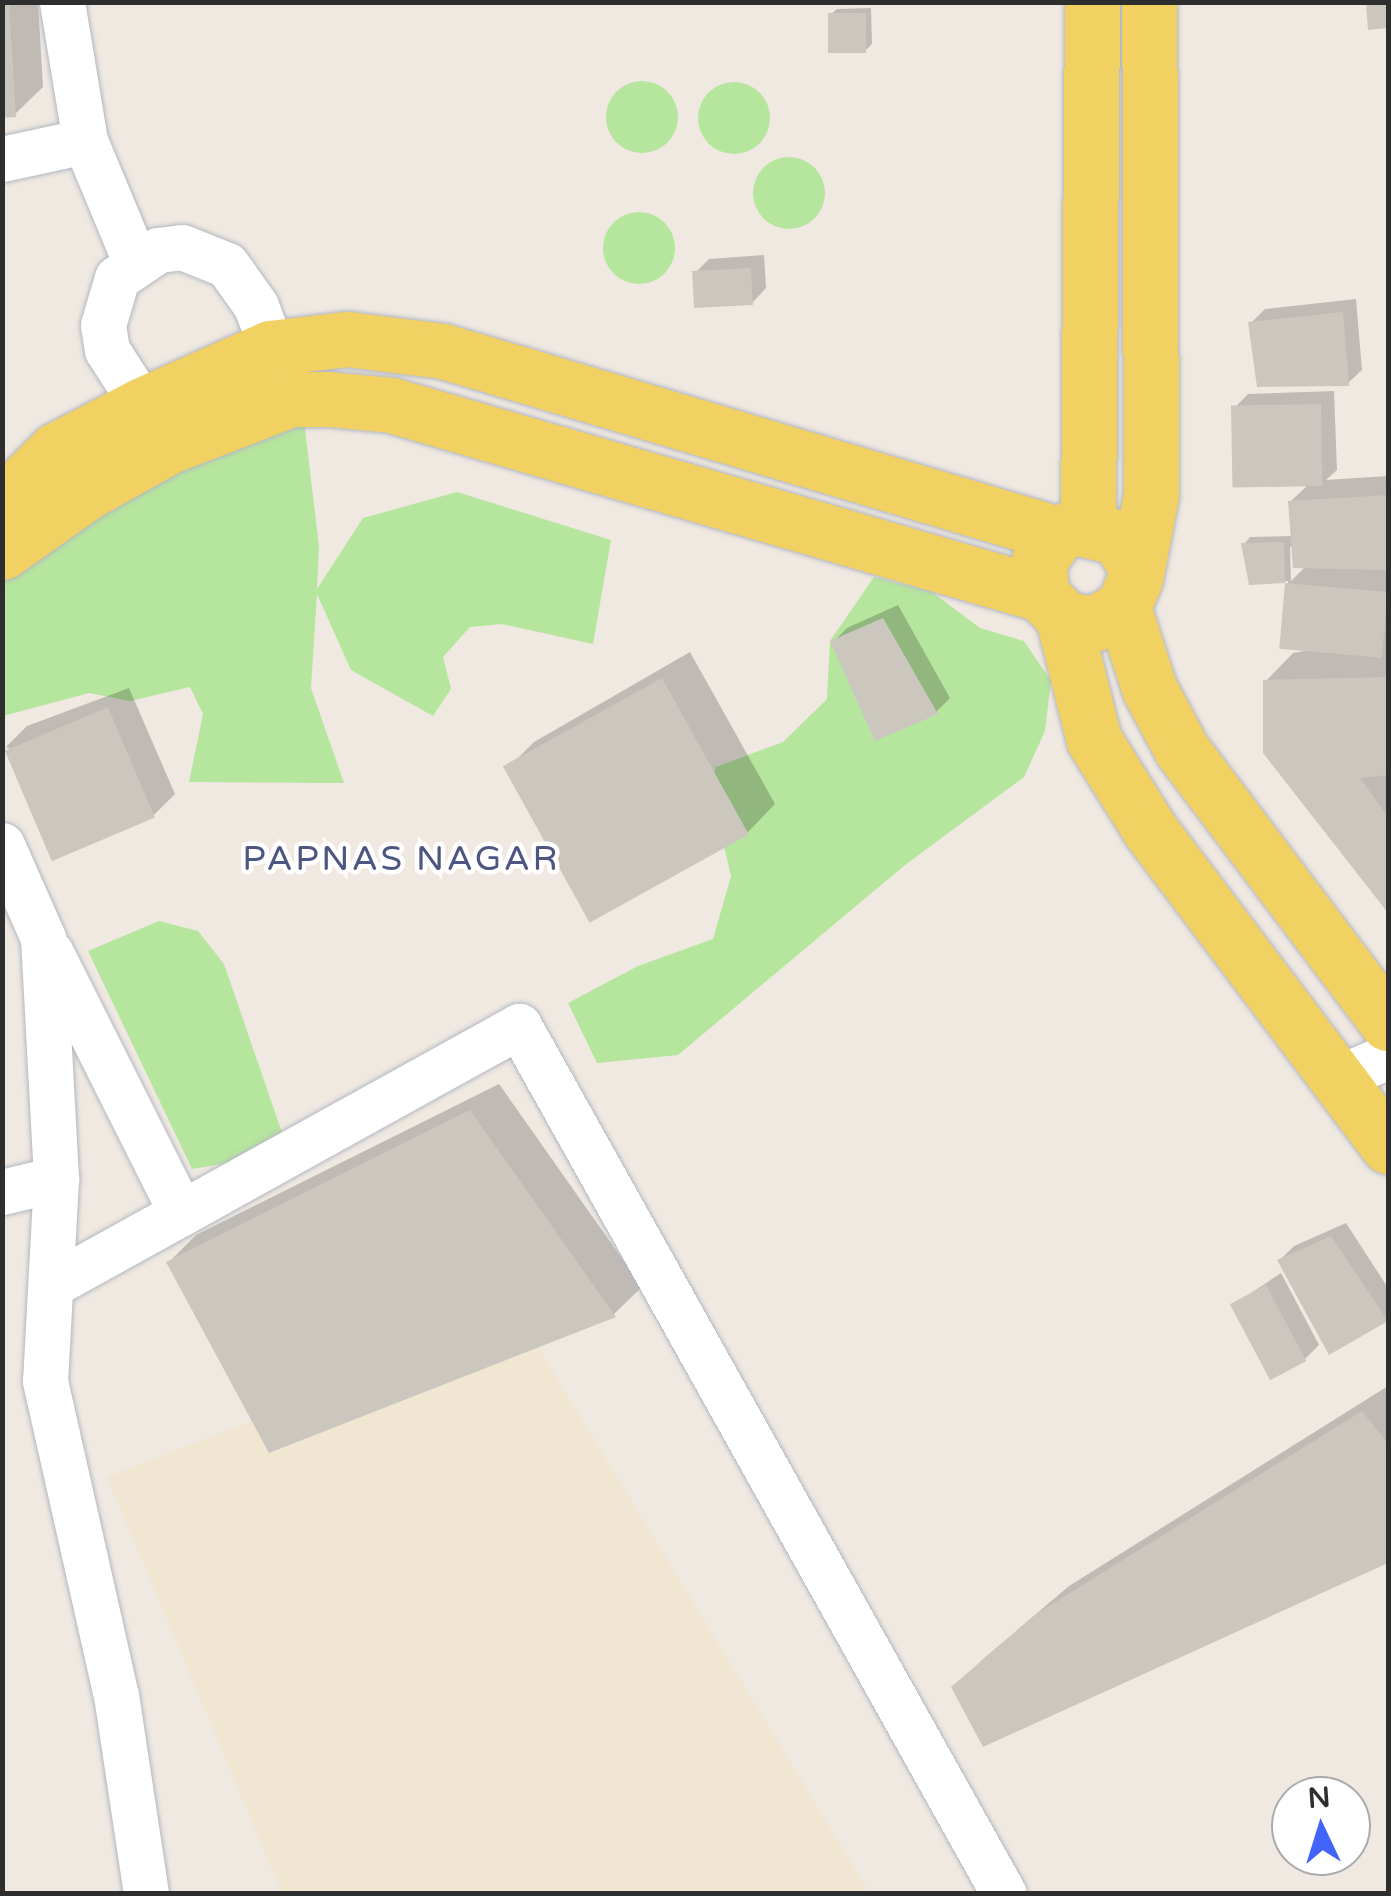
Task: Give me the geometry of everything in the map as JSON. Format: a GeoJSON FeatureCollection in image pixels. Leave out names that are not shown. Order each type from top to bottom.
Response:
{"type":"FeatureCollection","features":[{"type":"Feature","properties":{"kind":"main road"},"geometry":{"type":"LineString","coordinates":[[1092,2],[1073,530],[1039,561],[1094,740],[1150,830],[1388,1146]]}},
{"type":"Feature","properties":{"kind":"main road"},"geometry":{"type":"LineString","coordinates":[[2,504],[56,450],[291,400],[390,406],[1052,605],[1096,622],[1128,585],[1151,495],[1149,2]]}},
{"type":"Feature","properties":{"kind":"main road"},"geometry":{"type":"LineString","coordinates":[[2,552],[88,492],[156,426],[270,348],[347,339],[443,351],[1073,530],[1117,537],[1150,688],[1182,750],[1388,1023]]}},
{"type":"Feature","properties":{"kind":"street"},"geometry":{"type":"LineString","coordinates":[[62,2],[85,141],[135,261]]}},
{"type":"Feature","properties":{"kind":"street"},"geometry":{"type":"LineString","coordinates":[[2,158],[85,141]]}},
{"type":"Feature","properties":{"kind":"street"},"geometry":{"type":"LineString","coordinates":[[156,426],[107,350],[103,325],[106,300],[135,261],[182,247],[227,265],[256,306],[291,400]]}},
{"type":"Feature","properties":{"kind":"street"},"geometry":{"type":"LineString","coordinates":[[2,846],[43,938],[181,1213]]}},
{"type":"Feature","properties":{"kind":"street"},"geometry":{"type":"LineString","coordinates":[[43,938],[56,1179],[45,1381],[116,1695],[146,1894]]}},
{"type":"Feature","properties":{"kind":"street"},"geometry":{"type":"LineString","coordinates":[[51,1285],[519,1026],[1004,1894]]}},
{"type":"Feature","properties":{"kind":"street"},"geometry":{"type":"LineString","coordinates":[[1338,1078],[1388,1056]]}},
{"type":"Feature","properties":{"kind":"street"},"geometry":{"type":"LineString","coordinates":[[2,1192],[56,1179]]}},
{"type":"Feature","properties":{"kind":"shaded area"},"geometry":{"type":"Polygon","coordinates":[[[520,1317],[870,1893],[282,1893],[107,1477],[520,1317]]]}},
{"type":"Feature","properties":{"kind":"green space"},"geometry":{"type":"Polygon","coordinates":[[[642,81],[667,92],[678,117],[667,142],[642,153],[617,142],[606,117],[617,92],[642,81]]]}},
{"type":"Feature","properties":{"kind":"green space"},"geometry":{"type":"Polygon","coordinates":[[[734,82],[759,93],[770,118],[759,143],[734,154],[709,143],[698,118],[709,93],[734,82]]]}},
{"type":"Feature","properties":{"kind":"green space"},"geometry":{"type":"Polygon","coordinates":[[[789,157],[814,168],[825,193],[814,218],[789,229],[764,218],[753,193],[764,168],[789,157]]]}},
{"type":"Feature","properties":{"kind":"green space"},"geometry":{"type":"Polygon","coordinates":[[[639,212],[665,222],[675,248],[665,274],[639,284],[613,274],[603,248],[613,222],[639,212]]]}},
{"type":"Feature","properties":{"kind":"green space"},"geometry":{"type":"Polygon","coordinates":[[[304,421],[319,546],[317,589],[363,518],[457,492],[611,540],[593,644],[502,624],[470,627],[443,657],[451,689],[433,716],[351,670],[317,594],[311,688],[344,783],[189,782],[203,714],[190,687],[130,701],[89,693],[3,716],[3,563],[128,480],[304,421]]]}},
{"type":"Feature","properties":{"kind":"green space"},"geometry":{"type":"Polygon","coordinates":[[[874,577],[932,592],[980,628],[1024,641],[1051,681],[1045,731],[1024,777],[905,865],[678,1055],[597,1063],[568,1003],[638,966],[713,939],[731,876],[710,789],[716,767],[783,742],[827,699],[830,641],[874,577]]]}},
{"type":"Feature","properties":{"kind":"green space"},"geometry":{"type":"Polygon","coordinates":[[[159,921],[198,931],[224,964],[289,1153],[192,1169],[88,951],[159,921]]]}},
{"type":"Feature","properties":{"kind":"building"},"geometry":{"type":"Polygon","coordinates":[[[2,2],[9,2],[16,117],[2,118],[2,2]]]}},
{"type":"Feature","properties":{"kind":"building"},"geometry":{"type":"Polygon","coordinates":[[[1366,2],[1388,2],[1388,28],[1368,30],[1366,2]]]}},
{"type":"Feature","properties":{"kind":"building"},"geometry":{"type":"Polygon","coordinates":[[[828,13],[866,13],[866,53],[828,53],[828,13]]]}},
{"type":"Feature","properties":{"kind":"building"},"geometry":{"type":"Polygon","coordinates":[[[751,268],[753,305],[694,308],[692,271],[751,268]]]}},
{"type":"Feature","properties":{"kind":"building"},"geometry":{"type":"Polygon","coordinates":[[[1343,312],[1349,386],[1257,387],[1248,322],[1343,312]]]}},
{"type":"Feature","properties":{"kind":"building"},"geometry":{"type":"Polygon","coordinates":[[[1321,404],[1322,486],[1232,488],[1231,406],[1321,404]]]}},
{"type":"Feature","properties":{"kind":"building"},"geometry":{"type":"Polygon","coordinates":[[[1388,495],[1388,570],[1293,568],[1288,501],[1388,495]]]}},
{"type":"Feature","properties":{"kind":"building"},"geometry":{"type":"Polygon","coordinates":[[[1284,542],[1285,583],[1249,585],[1241,543],[1284,542]]]}},
{"type":"Feature","properties":{"kind":"building"},"geometry":{"type":"Polygon","coordinates":[[[1285,583],[1388,592],[1382,658],[1279,649],[1285,583]]]}},
{"type":"Feature","properties":{"kind":"building"},"geometry":{"type":"Polygon","coordinates":[[[883,618],[938,714],[875,741],[830,641],[883,618]]]}},
{"type":"Feature","properties":{"kind":"building"},"geometry":{"type":"Polygon","coordinates":[[[1388,677],[1388,775],[1360,778],[1388,817],[1388,913],[1263,753],[1263,680],[1388,677]]]}},
{"type":"Feature","properties":{"kind":"building"},"geometry":{"type":"Polygon","coordinates":[[[662,678],[749,835],[590,923],[503,766],[662,678]]]}},
{"type":"Feature","properties":{"kind":"building"},"geometry":{"type":"Polygon","coordinates":[[[108,707],[155,817],[52,861],[5,751],[108,707]]]}},
{"type":"Feature","properties":{"kind":"building"},"geometry":{"type":"Polygon","coordinates":[[[470,1110],[616,1317],[269,1453],[166,1262],[470,1110]]]}},
{"type":"Feature","properties":{"kind":"building"},"geometry":{"type":"Polygon","coordinates":[[[1331,1236],[1388,1321],[1329,1355],[1277,1260],[1331,1236]]]}},
{"type":"Feature","properties":{"kind":"building"},"geometry":{"type":"Polygon","coordinates":[[[1266,1285],[1306,1361],[1270,1380],[1230,1304],[1266,1285]]]}},
{"type":"Feature","properties":{"kind":"building"},"geometry":{"type":"Polygon","coordinates":[[[1362,1411],[1388,1444],[1388,1563],[983,1747],[951,1687],[1038,1613],[1362,1411]]]}},
{"type":"Feature","properties":{"kind":"district","name":"PAPNAS NAGAR"},"geometry":{"type":"Point","coordinates":[401,859]}}]}
